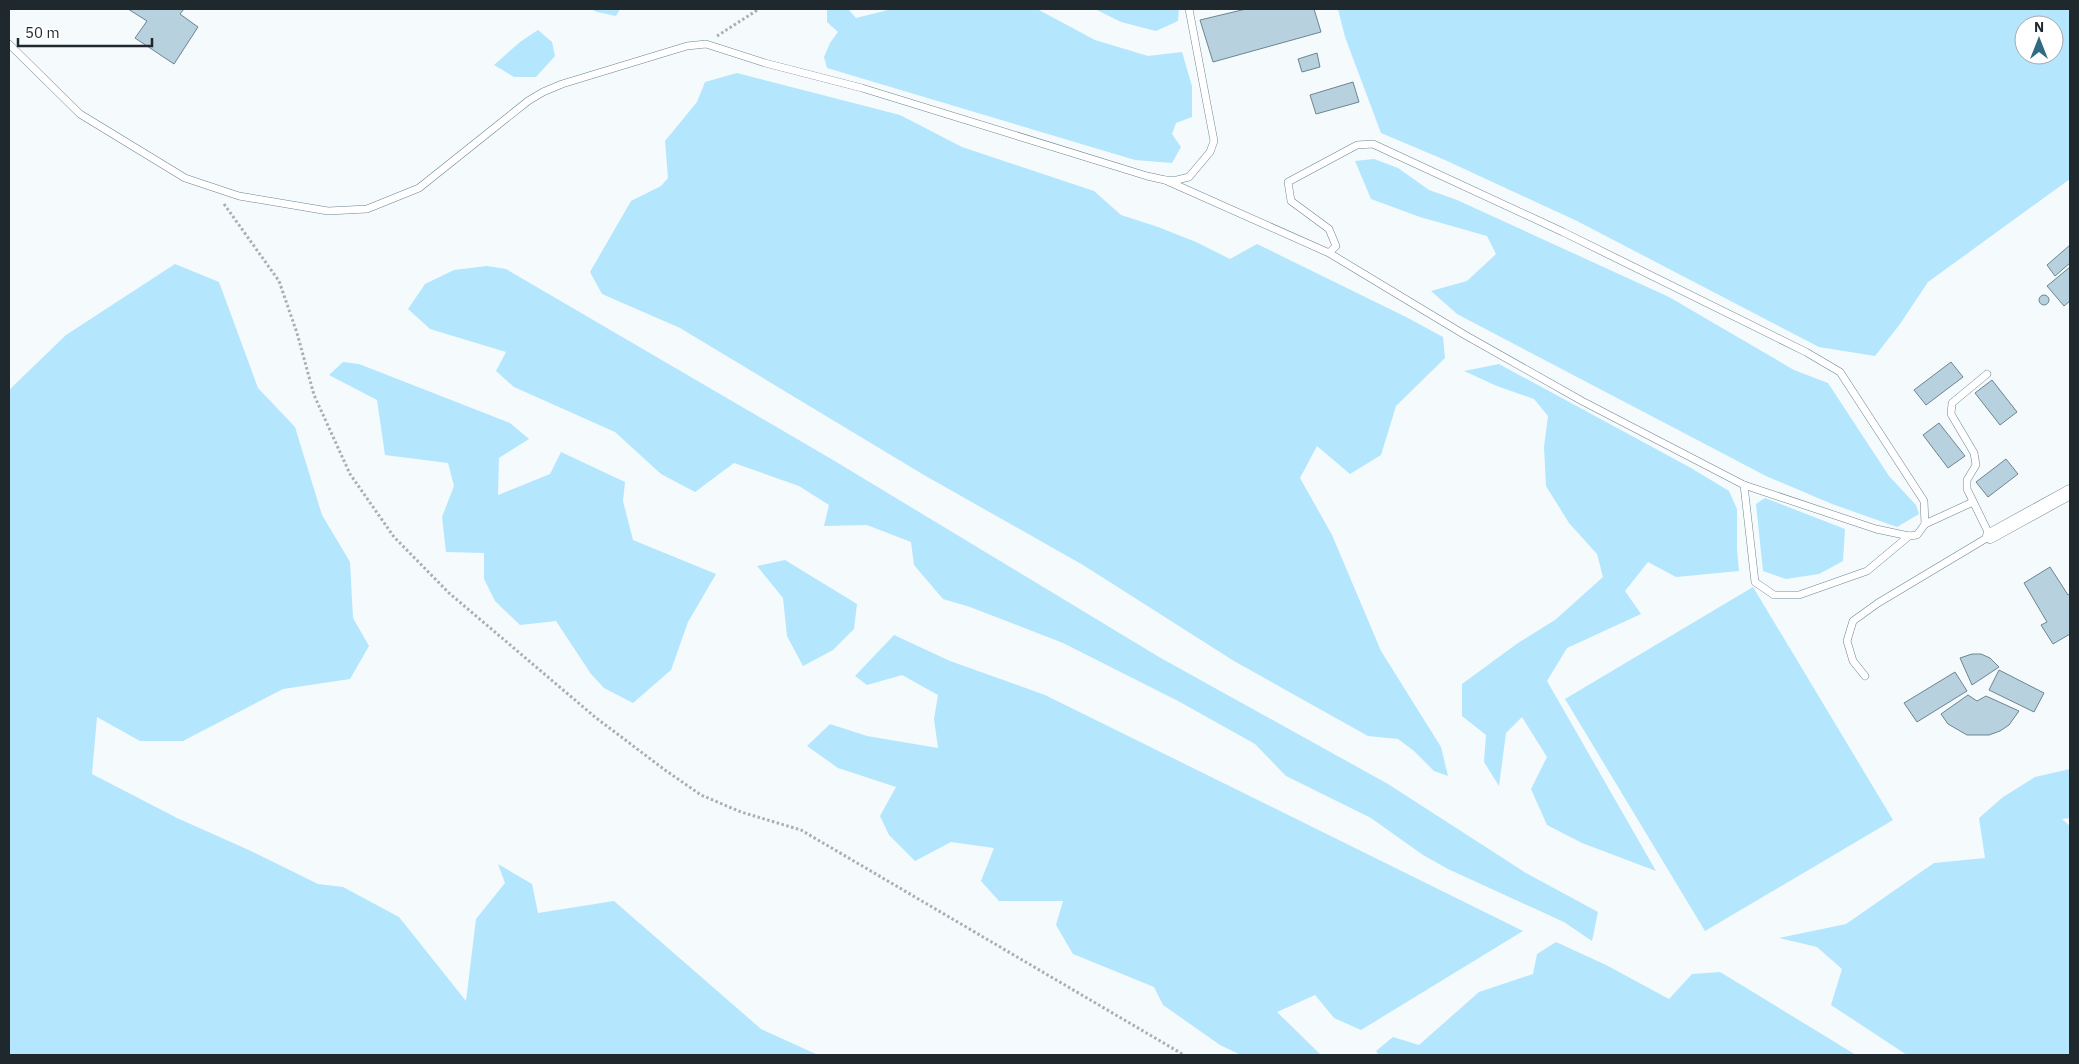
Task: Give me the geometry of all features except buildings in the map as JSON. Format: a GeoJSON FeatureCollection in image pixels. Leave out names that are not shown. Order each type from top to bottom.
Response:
{"type":"FeatureCollection","features":[{"type":"Feature","properties":{"kind":"street"},"geometry":{"type":"LineString","coordinates":[[1990,536],[2070,492]]}},
{"type":"Feature","properties":{"kind":"lane"},"geometry":{"type":"LineString","coordinates":[[1165,180],[1189,177],[1210,152],[1214,141],[1189,9]]}},
{"type":"Feature","properties":{"kind":"lane"},"geometry":{"type":"LineString","coordinates":[[9,44],[80,114],[185,178],[239,196],[328,211],[367,209],[419,188],[528,101],[543,92],[562,84],[687,46],[706,44],[765,63],[862,88],[1165,180],[1329,253],[1465,335],[1582,401],[1744,485],[1876,529],[1909,536],[1917,535],[1925,524],[1973,502]]}},
{"type":"Feature","properties":{"kind":"lane"},"geometry":{"type":"LineString","coordinates":[[1329,253],[1336,246],[1329,229],[1291,201],[1288,182],[1357,145],[1373,144],[1563,232],[1806,352],[1840,372],[1924,501],[1925,524]]}},
{"type":"Feature","properties":{"kind":"lane"},"geometry":{"type":"LineString","coordinates":[[1865,676],[1853,661],[1847,642],[1853,621],[1990,536],[1966,489],[1967,480],[1976,465],[1974,453],[1951,414],[1952,403],[1987,374]]}},
{"type":"Feature","properties":{"kind":"lane"},"geometry":{"type":"LineString","coordinates":[[1744,485],[1755,582],[1774,596],[1799,595],[1867,571],[1909,536]]}},
{"type":"Feature","properties":{"kind":"path"},"geometry":{"type":"LineString","coordinates":[[706,44],[759,9]]}},
{"type":"Feature","properties":{"kind":"path"},"geometry":{"type":"LineString","coordinates":[[217,190],[226,208],[247,234],[279,281],[297,333],[314,395],[350,474],[394,537],[449,593],[595,717],[701,795],[741,812],[801,830],[1184,1055]]}},
{"type":"Feature","properties":{"kind":"shaded area"},"geometry":{"type":"Polygon","coordinates":[[[591,9],[620,9],[616,16],[591,9]]]}},
{"type":"Feature","properties":{"kind":"shaded area"},"geometry":{"type":"Polygon","coordinates":[[[827,9],[848,9],[856,18],[892,9],[1037,9],[1095,40],[1148,56],[1182,52],[1192,86],[1192,117],[1176,123],[1172,134],[1181,147],[1172,163],[1135,160],[827,68],[824,57],[830,43],[838,32],[827,22],[827,9]]]}},
{"type":"Feature","properties":{"kind":"shaded area"},"geometry":{"type":"Polygon","coordinates":[[[1095,9],[1179,9],[1178,21],[1156,31],[1121,22],[1095,9]]]}},
{"type":"Feature","properties":{"kind":"shaded area"},"geometry":{"type":"Polygon","coordinates":[[[1338,9],[2070,9],[2070,179],[1928,282],[1900,324],[1875,356],[1819,347],[1577,221],[1445,160],[1381,133],[1345,37],[1338,9]]]}},
{"type":"Feature","properties":{"kind":"shaded area"},"geometry":{"type":"Polygon","coordinates":[[[538,30],[552,42],[555,56],[536,77],[514,77],[494,65],[520,42],[538,30]]]}},
{"type":"Feature","properties":{"kind":"shaded area"},"geometry":{"type":"Polygon","coordinates":[[[737,73],[900,115],[962,147],[1094,191],[1121,215],[1196,242],[1230,259],[1257,244],[1443,337],[1445,358],[1396,406],[1381,455],[1350,474],[1317,446],[1300,478],[1332,535],[1381,651],[1441,747],[1448,776],[1434,771],[1414,751],[1398,739],[1368,736],[1234,661],[1083,565],[924,475],[680,328],[602,294],[590,272],[631,201],[661,186],[668,178],[665,141],[697,102],[705,82],[737,73]]]}},
{"type":"Feature","properties":{"kind":"shaded area"},"geometry":{"type":"Polygon","coordinates":[[[1374,159],[1398,168],[1429,190],[1457,200],[1669,297],[1794,370],[1828,383],[1889,476],[1916,505],[1919,514],[1897,527],[1832,504],[1766,476],[1457,314],[1431,291],[1467,281],[1496,254],[1487,236],[1420,217],[1371,199],[1355,161],[1374,159]]]}},
{"type":"Feature","properties":{"kind":"shaded area"},"geometry":{"type":"Polygon","coordinates":[[[175,264],[219,282],[258,388],[295,427],[322,515],[350,562],[353,618],[369,646],[350,679],[283,689],[183,741],[140,741],[97,717],[92,774],[177,818],[318,884],[343,887],[399,917],[466,1001],[476,919],[505,883],[498,864],[532,884],[538,913],[614,901],[761,1029],[818,1055],[9,1055],[9,390],[66,335],[175,264]]]}},
{"type":"Feature","properties":{"kind":"shaded area"},"geometry":{"type":"Polygon","coordinates":[[[487,266],[506,269],[833,460],[1159,657],[1388,784],[1526,873],[1598,912],[1592,941],[1564,922],[1448,869],[1423,855],[1371,818],[1286,776],[1255,744],[1180,702],[1063,643],[970,607],[943,599],[914,565],[911,542],[867,525],[824,526],[829,505],[799,486],[734,463],[695,492],[661,474],[615,432],[514,387],[496,371],[506,352],[430,329],[408,309],[425,284],[454,270],[487,266]]]}},
{"type":"Feature","properties":{"kind":"shaded area"},"geometry":{"type":"Polygon","coordinates":[[[343,362],[359,364],[510,423],[529,439],[499,458],[498,495],[550,474],[561,452],[625,482],[623,501],[633,540],[716,574],[688,622],[671,670],[633,703],[604,688],[591,674],[556,621],[520,625],[495,601],[484,579],[484,553],[446,552],[442,517],[454,486],[448,463],[385,455],[377,400],[329,375],[343,362]]]}},
{"type":"Feature","properties":{"kind":"shaded area"},"geometry":{"type":"Polygon","coordinates":[[[1499,364],[1691,468],[1729,491],[1737,509],[1739,571],[1676,577],[1648,562],[1625,591],[1641,614],[1567,648],[1547,681],[1656,871],[1582,843],[1547,825],[1531,789],[1547,757],[1522,717],[1506,733],[1499,786],[1484,762],[1486,735],[1462,716],[1462,684],[1518,643],[1555,620],[1603,577],[1597,554],[1569,523],[1546,486],[1544,447],[1548,416],[1534,399],[1497,386],[1464,371],[1499,364]]]}},
{"type":"Feature","properties":{"kind":"shaded area"},"geometry":{"type":"Polygon","coordinates":[[[1765,498],[1845,529],[1843,561],[1819,574],[1786,579],[1763,571],[1756,504],[1765,498]]]}},
{"type":"Feature","properties":{"kind":"shaded area"},"geometry":{"type":"Polygon","coordinates":[[[785,560],[857,604],[854,629],[833,650],[803,666],[787,636],[783,598],[757,566],[785,560]]]}},
{"type":"Feature","properties":{"kind":"shaded area"},"geometry":{"type":"Polygon","coordinates":[[[1753,587],[1893,820],[1705,931],[1565,699],[1753,587]]]}},
{"type":"Feature","properties":{"kind":"shaded area"},"geometry":{"type":"Polygon","coordinates":[[[894,635],[950,661],[1045,695],[1523,931],[1361,1030],[1334,1018],[1315,995],[1277,1012],[1321,1055],[1241,1055],[1220,1045],[1163,1005],[1154,987],[1073,954],[1056,925],[1063,901],[999,901],[981,881],[994,848],[951,842],[915,861],[889,835],[880,816],[896,787],[838,768],[807,746],[830,724],[867,736],[938,748],[934,719],[938,695],[902,675],[867,685],[855,676],[894,635]]]}},
{"type":"Feature","properties":{"kind":"shaded area"},"geometry":{"type":"Polygon","coordinates":[[[2070,769],[2070,818],[2062,819],[2070,826],[2070,1055],[1907,1055],[1831,1005],[1842,969],[1817,947],[1779,938],[1846,924],[1934,863],[1985,858],[1979,818],[2003,797],[2035,777],[2070,769]]]}},
{"type":"Feature","properties":{"kind":"shaded area"},"geometry":{"type":"Polygon","coordinates":[[[1556,942],[1606,965],[1669,999],[1692,974],[1720,972],[1856,1055],[1379,1055],[1376,1051],[1393,1037],[1419,1045],[1479,992],[1533,974],[1537,954],[1556,942]]]}}]}
